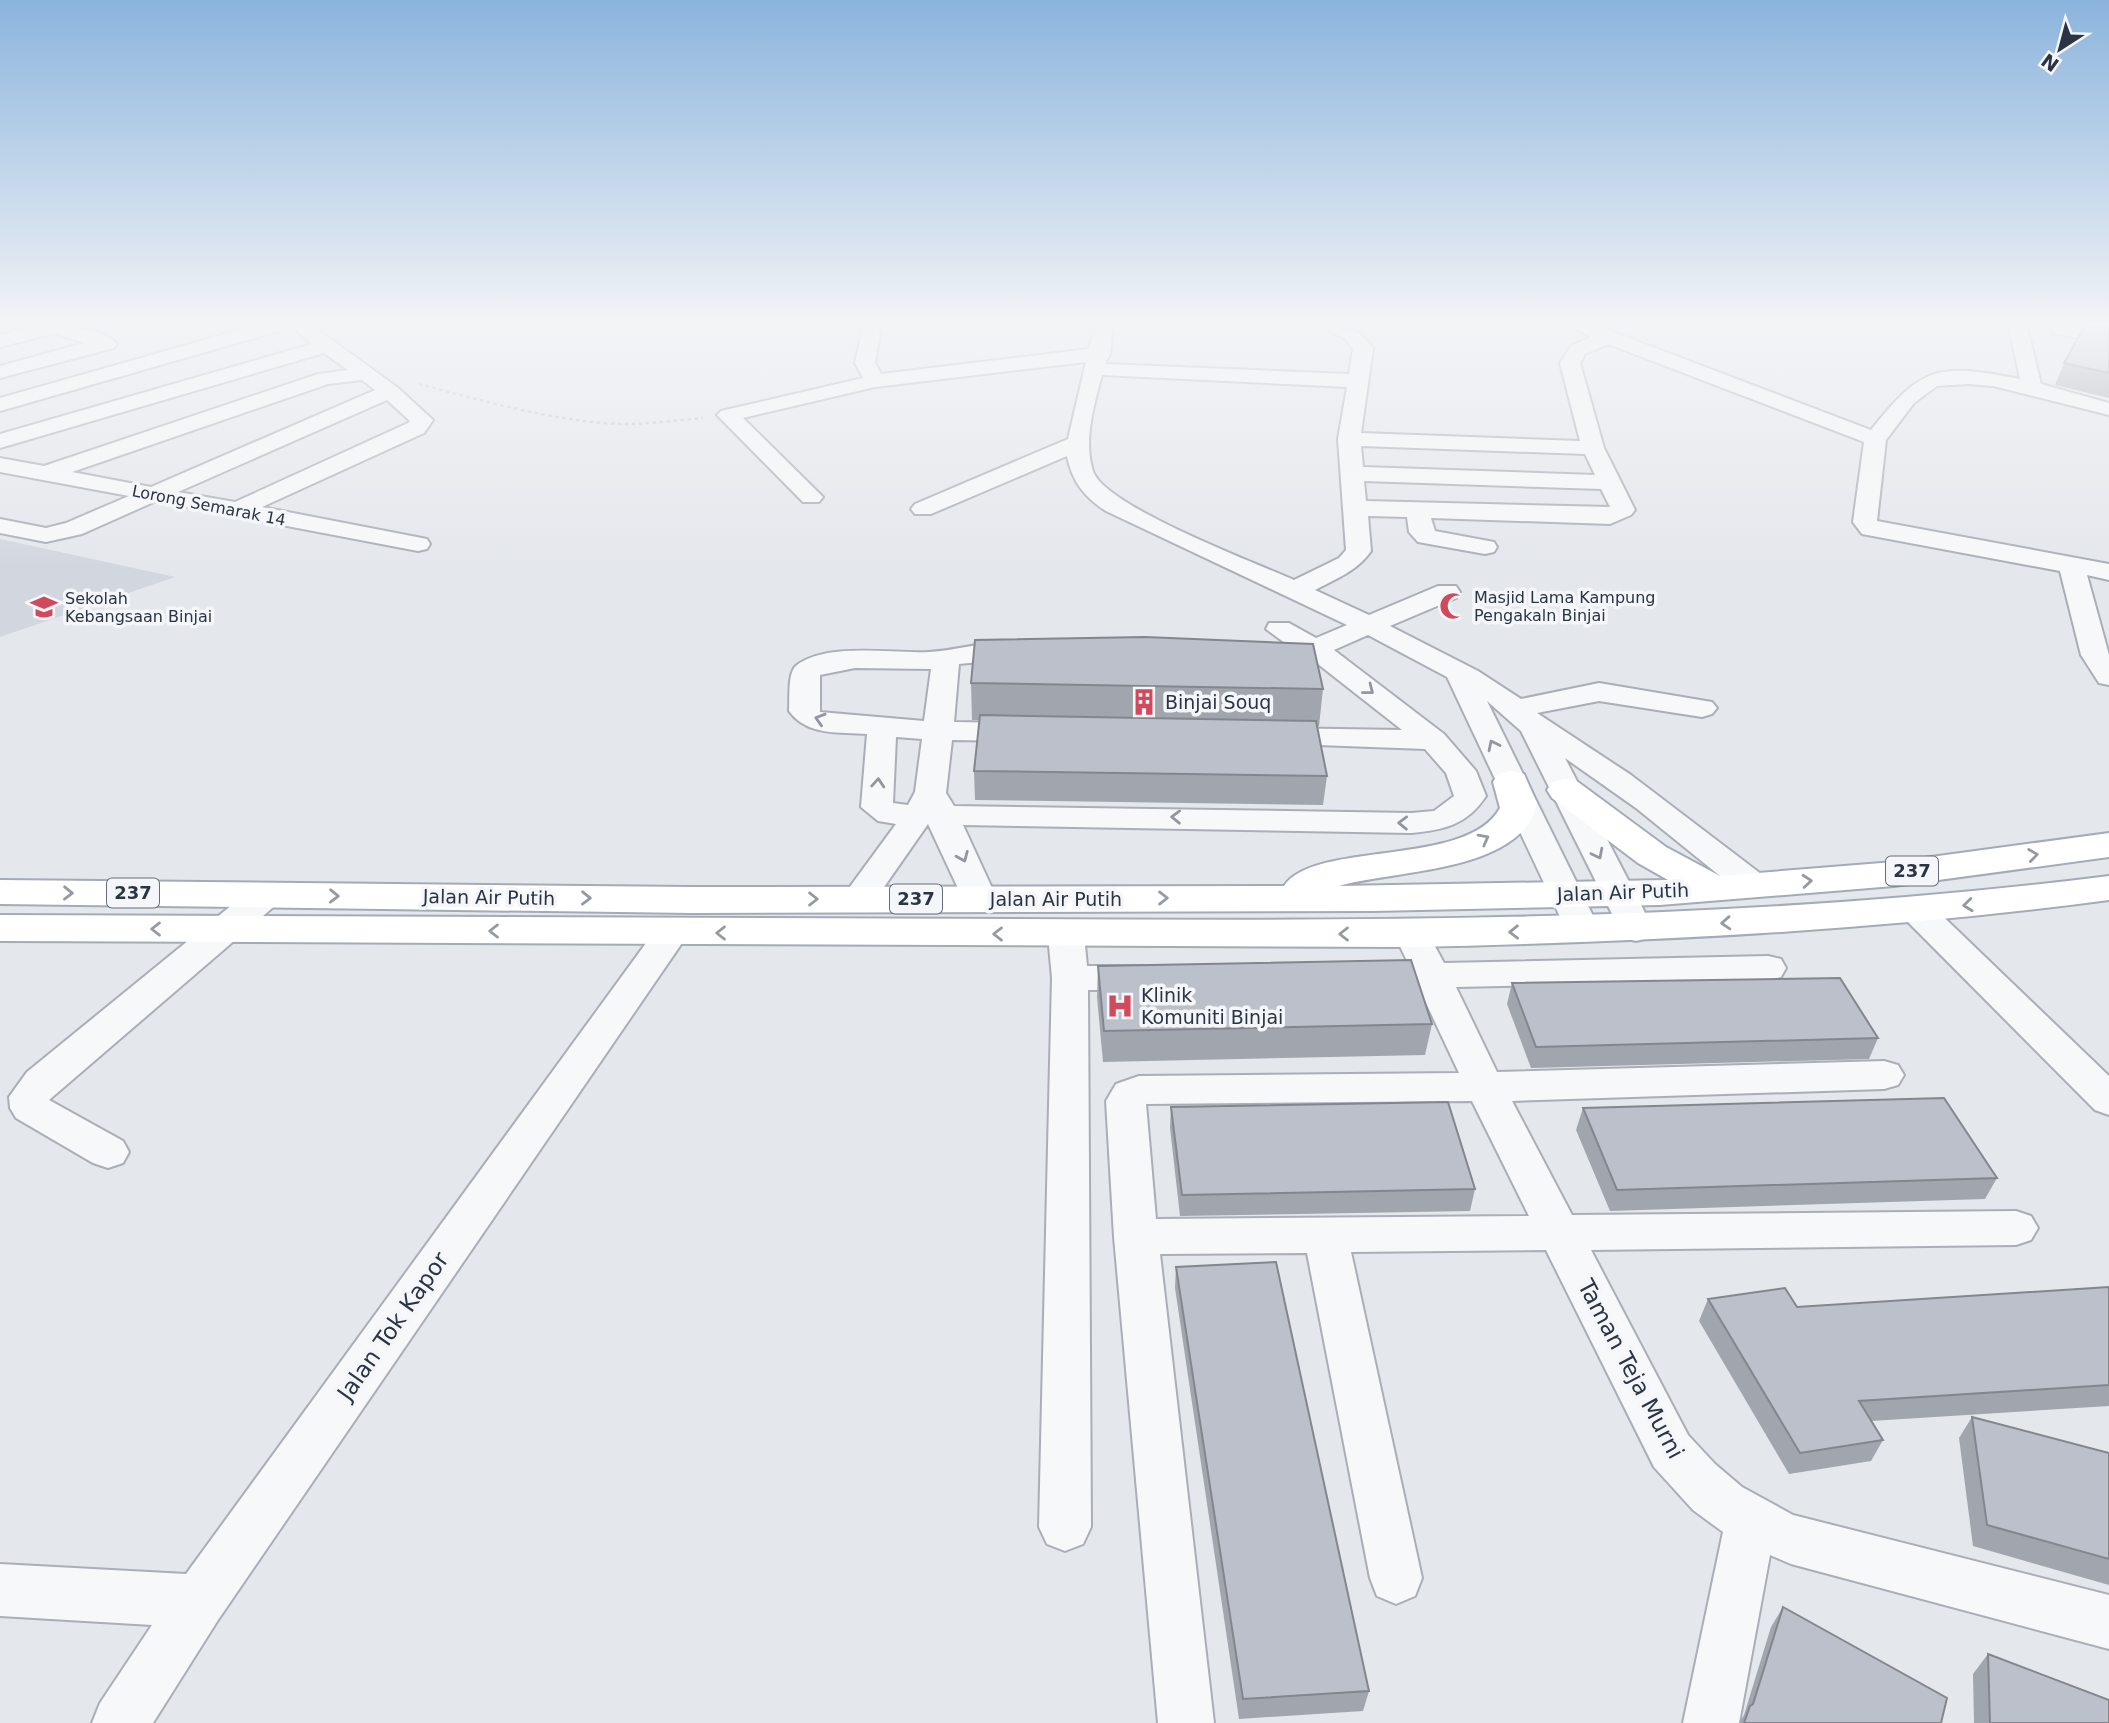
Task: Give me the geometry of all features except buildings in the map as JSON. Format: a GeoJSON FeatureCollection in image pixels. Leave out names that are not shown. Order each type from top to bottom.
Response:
{"type":"FeatureCollection","features":[{"type":"Feature","properties":{"kind":"main road"},"geometry":{"type":"LineString","coordinates":[[1279,898],[1330,875],[1439,857],[1477,844],[1500,831],[1514,817],[1518,797],[1511,782]]}},
{"type":"Feature","properties":{"kind":"main road"},"geometry":{"type":"LineString","coordinates":[[1565,790],[1652,855],[1714,888]]}},
{"type":"Feature","properties":{"kind":"main road","name":"Jalan Air Putih"},"geometry":{"type":"LineString","coordinates":[[0,892],[858,899],[1618,894],[1894,874],[2109,845]]}},
{"type":"Feature","properties":{"kind":"main road","name":"Jalan Air Putih"},"geometry":{"type":"LineString","coordinates":[[0,928],[1066,935],[1636,930],[1917,911],[2109,888]]}},
{"type":"Feature","properties":{"kind":"street"},"geometry":{"type":"LineString","coordinates":[[0,441],[114,407]]}},
{"type":"Feature","properties":{"kind":"street"},"geometry":{"type":"LineString","coordinates":[[45,474],[239,407]]}},
{"type":"Feature","properties":{"kind":"street"},"geometry":{"type":"LineString","coordinates":[[0,526],[46,536],[60,534],[352,407]]}},
{"type":"Feature","properties":{"kind":"street"},"geometry":{"type":"LineString","coordinates":[[237,510],[416,428],[422,420],[409,407]]}},
{"type":"Feature","properties":{"kind":"street"},"geometry":{"type":"LineString","coordinates":[[728,415],[761,407]]}},
{"type":"Feature","properties":{"kind":"street"},"geometry":{"type":"LineString","coordinates":[[1086,407],[1078,443],[1080,470],[1089,486],[1109,503],[1140,520],[1322,601],[1459,673],[1615,777],[1753,885]]}},
{"type":"Feature","properties":{"kind":"street"},"geometry":{"type":"LineString","coordinates":[[1296,589],[1354,557],[1359,551],[1349,439],[1355,407]]}},
{"type":"Feature","properties":{"kind":"street"},"geometry":{"type":"LineString","coordinates":[[1356,508],[1610,517],[1623,510],[1593,448],[1582,407]]}},
{"type":"Feature","properties":{"kind":"street"},"geometry":{"type":"LineString","coordinates":[[1792,407],[1875,439]]}},
{"type":"Feature","properties":{"kind":"street"},"geometry":{"type":"LineString","coordinates":[[1902,407],[1875,439],[1865,522],[1871,529],[2109,572]]}},
{"type":"Feature","properties":{"kind":"street"},"geometry":{"type":"LineString","coordinates":[[728,415],[811,497]]}},
{"type":"Feature","properties":{"kind":"street"},"geometry":{"type":"LineString","coordinates":[[1349,439],[1593,448]]}},
{"type":"Feature","properties":{"kind":"street"},"geometry":{"type":"LineString","coordinates":[[923,509],[1078,443]]}},
{"type":"Feature","properties":{"kind":"street","name":"Lorong Semarak 14"},"geometry":{"type":"LineString","coordinates":[[0,465],[418,544]]}},
{"type":"Feature","properties":{"kind":"street"},"geometry":{"type":"LineString","coordinates":[[1353,474],[1609,482]]}},
{"type":"Feature","properties":{"kind":"street"},"geometry":{"type":"LineString","coordinates":[[1418,510],[1421,532],[1427,537],[1485,547]]}},
{"type":"Feature","properties":{"kind":"street"},"geometry":{"type":"LineString","coordinates":[[2071,565],[2095,655],[2109,677]]}},
{"type":"Feature","properties":{"kind":"street"},"geometry":{"type":"LineString","coordinates":[[1322,601],[1279,629],[1251,655],[1315,648],[1447,592]]}},
{"type":"Feature","properties":{"kind":"street"},"geometry":{"type":"LineString","coordinates":[[1279,629],[1315,648]]}},
{"type":"Feature","properties":{"kind":"street"},"geometry":{"type":"LineString","coordinates":[[1042,652],[984,649],[946,659],[826,663],[806,671],[804,711],[810,718],[821,722],[936,731],[1046,733]]}},
{"type":"Feature","properties":{"kind":"street"},"geometry":{"type":"LineString","coordinates":[[946,659],[936,731],[931,808],[980,899]]}},
{"type":"Feature","properties":{"kind":"street"},"geometry":{"type":"LineString","coordinates":[[1459,673],[1582,930]]}},
{"type":"Feature","properties":{"kind":"street"},"geometry":{"type":"LineString","coordinates":[[1526,718],[1599,692],[1702,708]]}},
{"type":"Feature","properties":{"kind":"street"},"geometry":{"type":"LineString","coordinates":[[1526,718],[1636,930]]}},
{"type":"Feature","properties":{"kind":"street"},"geometry":{"type":"LineString","coordinates":[[1254,736],[1433,740]]}},
{"type":"Feature","properties":{"kind":"street"},"geometry":{"type":"LineString","coordinates":[[858,899],[931,808]]}},
{"type":"Feature","properties":{"kind":"street"},"geometry":{"type":"LineString","coordinates":[[108,1152],[30,1108],[29,1097],[41,1082],[266,895]]}},
{"type":"Feature","properties":{"kind":"street"},"geometry":{"type":"LineString","coordinates":[[1917,911],[2109,1100]]}},
{"type":"Feature","properties":{"kind":"street","name":"Jalan Tok Kapor"},"geometry":{"type":"LineString","coordinates":[[120,1723],[199,1601],[672,932]]}},
{"type":"Feature","properties":{"kind":"street","name":"Taman Teja Murni"},"geometry":{"type":"LineString","coordinates":[[1412,934],[1485,1087],[1671,1451],[1696,1482],[1750,1523],[1791,1539],[2109,1622]]}},
{"type":"Feature","properties":{"kind":"street"},"geometry":{"type":"LineString","coordinates":[[1065,1527],[1070,978],[1066,935]]}},
{"type":"Feature","properties":{"kind":"street"},"geometry":{"type":"LineString","coordinates":[[1376,976],[1768,968]]}},
{"type":"Feature","properties":{"kind":"street"},"geometry":{"type":"LineString","coordinates":[[1070,978],[1181,977]]}},
{"type":"Feature","properties":{"kind":"street"},"geometry":{"type":"LineString","coordinates":[[1185,1723],[1136,1237],[1126,1101],[1130,1094],[1139,1090],[1485,1087],[1884,1075]]}},
{"type":"Feature","properties":{"kind":"street"},"geometry":{"type":"LineString","coordinates":[[1136,1237],[2016,1228]]}},
{"type":"Feature","properties":{"kind":"street"},"geometry":{"type":"LineString","coordinates":[[1326,1236],[1396,1578]]}},
{"type":"Feature","properties":{"kind":"street"},"geometry":{"type":"LineString","coordinates":[[1711,1723],[1750,1523]]}},
{"type":"Feature","properties":{"kind":"street"},"geometry":{"type":"LineString","coordinates":[[0,1590],[199,1601]]}},
{"type":"Feature","properties":{"kind":"lane"},"geometry":{"type":"LineString","coordinates":[[882,726],[877,807],[889,814],[931,808],[1097,815],[1435,821],[1451,817],[1464,807],[1470,796],[1461,771],[1433,740],[1315,648]]}},
{"type":"Feature","properties":{"kind":"path"},"geometry":{"type":"LineString","coordinates":[[517,407],[597,422],[632,424],[728,415]]}},
{"type":"Feature","properties":{"kind":"shaded area","name":"Sekolah Kebangsaan Binjai"},"geometry":{"type":"Polygon","coordinates":[[[0,539],[175,577],[0,637],[0,539]]]}},
{"type":"Feature","properties":{"kind":"place","name":"Masjid Lama Kampung Pengakaln Binjai"},"geometry":{"type":"Point","coordinates":[1453,606]}},
{"type":"Feature","properties":{"kind":"place","name":"Sekolah Kebangsaan Binjai"},"geometry":{"type":"Point","coordinates":[44,607]}},
{"type":"Feature","properties":{"kind":"place","name":"Binjai Souq"},"geometry":{"type":"Point","coordinates":[1144,702]}},
{"type":"Feature","properties":{"kind":"place","name":"Klinik Komuniti Binjai"},"geometry":{"type":"Point","coordinates":[1120,1006]}}]}
